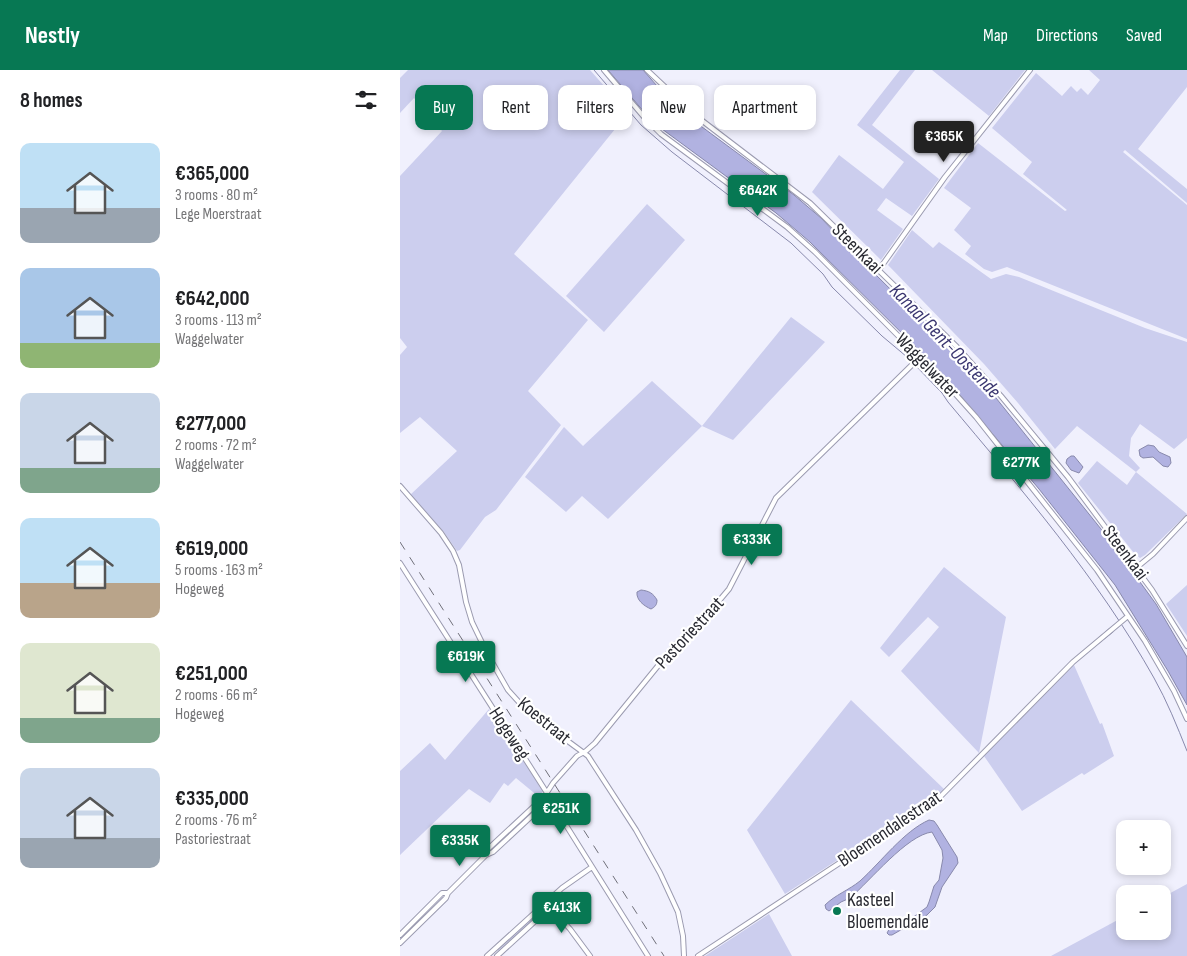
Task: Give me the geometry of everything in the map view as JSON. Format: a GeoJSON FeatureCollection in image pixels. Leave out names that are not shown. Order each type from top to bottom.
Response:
{"type":"FeatureCollection","features":[{"type":"Feature","properties":{"kind":"street","name":"Waggelwater"},"geometry":{"type":"LineString","coordinates":[[604,70],[661,134],[787,227],[815,252],[916,361],[950,388],[1097,570],[1174,691],[1187,719]]}},
{"type":"Feature","properties":{"kind":"street","name":"Steenkaai"},"geometry":{"type":"LineString","coordinates":[[647,70],[696,116],[810,202],[956,347],[1001,396],[1068,477],[1156,596],[1187,646]]}},
{"type":"Feature","properties":{"kind":"street"},"geometry":{"type":"LineString","coordinates":[[878,270],[945,177],[1030,70]]}},
{"type":"Feature","properties":{"kind":"street","name":"Pastoriestraat"},"geometry":{"type":"LineString","coordinates":[[486,855],[488,849],[547,792],[577,756],[595,743],[675,645],[730,589],[776,498],[916,361]]}},
{"type":"Feature","properties":{"kind":"street","name":"Koestraat"},"geometry":{"type":"LineString","coordinates":[[400,486],[441,533],[453,551],[459,565],[470,616],[488,655],[508,690],[522,706],[588,756],[602,776],[660,873],[680,920],[684,936],[684,956]]}},
{"type":"Feature","properties":{"kind":"street"},"geometry":{"type":"LineString","coordinates":[[1136,568],[1153,554],[1187,518]]}},
{"type":"Feature","properties":{"kind":"street","name":"Hogeweg"},"geometry":{"type":"LineString","coordinates":[[400,563],[551,798],[559,814],[648,956]]}},
{"type":"Feature","properties":{"kind":"street","name":"Bloemendalestraat"},"geometry":{"type":"LineString","coordinates":[[698,956],[943,794],[1073,662],[1128,616]]}},
{"type":"Feature","properties":{"kind":"street","name":"Pastoriestraat"},"geometry":{"type":"LineString","coordinates":[[400,943],[486,855],[493,852],[551,798]]}},
{"type":"Feature","properties":{"kind":"street"},"geometry":{"type":"LineString","coordinates":[[528,811],[532,815]]}},
{"type":"Feature","properties":{"kind":"street"},"geometry":{"type":"LineString","coordinates":[[510,827],[514,831]]}},
{"type":"Feature","properties":{"kind":"street"},"geometry":{"type":"LineString","coordinates":[[487,956],[567,884],[592,867]]}},
{"type":"Feature","properties":{"kind":"street","name":"Pastoriestraat"},"geometry":{"type":"LineString","coordinates":[[400,935],[442,893],[448,892]]}},
{"type":"Feature","properties":{"kind":"street"},"geometry":{"type":"LineString","coordinates":[[494,950],[498,955],[544,913],[546,903]]}},
{"type":"Feature","properties":{"kind":"street"},"geometry":{"type":"LineString","coordinates":[[546,903],[570,929],[590,956]]}},
{"type":"Feature","properties":{"kind":"street"},"geometry":{"type":"LineString","coordinates":[[411,924],[415,929]]}},
{"type":"Feature","properties":{"kind":"shaded area"},"geometry":{"type":"Polygon","coordinates":[[[408,70],[590,70],[603,85],[558,85],[558,130],[614,130],[514,254],[588,320],[528,391],[561,425],[496,510],[485,517],[460,550],[457,551],[444,532],[410,495],[457,451],[420,417],[400,433],[400,355],[407,347],[400,338],[400,176],[441,130],[473,130],[473,85],[415,85],[415,99],[414,98],[400,113],[400,78],[408,70]]]}},
{"type":"Feature","properties":{"kind":"shaded area"},"geometry":{"type":"Polygon","coordinates":[[[608,70],[643,70],[656,85],[642,85],[642,110],[632,98],[632,85],[621,85],[608,70]]]}},
{"type":"Feature","properties":{"kind":"shaded area"},"geometry":{"type":"Polygon","coordinates":[[[900,70],[915,70],[872,125],[939,179],[912,216],[886,198],[877,210],[903,229],[881,260],[812,192],[839,155],[883,189],[904,162],[857,125],[900,70]]]}},
{"type":"Feature","properties":{"kind":"shaded area"},"geometry":{"type":"Polygon","coordinates":[[[932,70],[1025,70],[989,116],[932,70]]]}},
{"type":"Feature","properties":{"kind":"shaded area"},"geometry":{"type":"Polygon","coordinates":[[[1089,70],[1187,70],[1187,87],[1138,149],[1187,189],[1187,203],[1125,150],[1123,152],[1187,205],[1187,339],[1007,267],[992,272],[984,269],[965,254],[971,246],[954,230],[971,208],[944,188],[978,143],[1065,211],[1067,210],[1023,174],[1032,162],[992,128],[1036,73],[1062,96],[1071,86],[1077,92],[1081,88],[1088,95],[1100,80],[1089,70]]]}},
{"type":"Feature","properties":{"kind":"shaded area"},"geometry":{"type":"Polygon","coordinates":[[[704,128],[794,195],[821,218],[988,388],[1105,534],[1156,604],[1187,657],[1187,705],[1115,585],[1039,489],[938,369],[810,242],[776,213],[663,130],[704,130],[704,128]]]}},
{"type":"Feature","properties":{"kind":"shaded area"},"geometry":{"type":"Polygon","coordinates":[[[647,204],[685,240],[604,332],[566,296],[647,204]]]}},
{"type":"Feature","properties":{"kind":"shaded area"},"geometry":{"type":"Polygon","coordinates":[[[912,230],[933,248],[939,242],[991,279],[1006,274],[1019,277],[1145,328],[1187,342],[1187,438],[1174,449],[1140,424],[1131,438],[1129,456],[1140,468],[1136,472],[1077,426],[1055,449],[984,364],[888,265],[912,230]]]}},
{"type":"Feature","properties":{"kind":"shaded area"},"geometry":{"type":"Polygon","coordinates":[[[791,317],[825,342],[733,440],[702,426],[791,317]]]}},
{"type":"Feature","properties":{"kind":"shaded area"},"geometry":{"type":"Polygon","coordinates":[[[652,381],[702,426],[608,519],[582,496],[566,512],[525,477],[564,427],[583,446],[652,381]]]}},
{"type":"Feature","properties":{"kind":"shaded area"},"geometry":{"type":"Polygon","coordinates":[[[1148,445],[1154,446],[1159,452],[1170,457],[1171,463],[1168,467],[1163,466],[1153,457],[1143,458],[1140,456],[1139,450],[1148,445]]]}},
{"type":"Feature","properties":{"kind":"shaded area"},"geometry":{"type":"Polygon","coordinates":[[[1074,456],[1083,467],[1079,473],[1071,470],[1066,463],[1067,459],[1074,456]]]}},
{"type":"Feature","properties":{"kind":"shaded area"},"geometry":{"type":"Polygon","coordinates":[[[1097,461],[1127,485],[1136,472],[1187,514],[1140,558],[1078,483],[1097,461]]]}},
{"type":"Feature","properties":{"kind":"shaded area"},"geometry":{"type":"Polygon","coordinates":[[[944,567],[1006,617],[979,753],[901,671],[939,627],[928,617],[889,657],[880,648],[944,567]]]}},
{"type":"Feature","properties":{"kind":"shaded area"},"geometry":{"type":"Polygon","coordinates":[[[1187,585],[1187,636],[1166,604],[1187,585]]]}},
{"type":"Feature","properties":{"kind":"shaded area"},"geometry":{"type":"Polygon","coordinates":[[[641,590],[650,593],[657,600],[656,606],[651,609],[648,608],[639,600],[637,592],[641,590]]]}},
{"type":"Feature","properties":{"kind":"shaded area"},"geometry":{"type":"Polygon","coordinates":[[[1074,665],[1100,724],[1102,723],[1114,756],[1084,775],[1082,773],[1022,811],[984,756],[1074,665]]]}},
{"type":"Feature","properties":{"kind":"shaded area"},"geometry":{"type":"Polygon","coordinates":[[[851,700],[944,789],[941,793],[785,894],[747,830],[851,700]]]}},
{"type":"Feature","properties":{"kind":"shaded area"},"geometry":{"type":"Polygon","coordinates":[[[489,709],[543,791],[539,797],[516,778],[508,786],[504,783],[490,803],[469,789],[400,855],[400,771],[430,743],[445,760],[489,709]]]}},
{"type":"Feature","properties":{"kind":"shaded area"},"geometry":{"type":"Polygon","coordinates":[[[929,820],[934,821],[937,825],[957,857],[958,863],[942,887],[935,907],[927,915],[892,935],[887,933],[891,926],[912,918],[927,907],[934,886],[939,880],[943,858],[942,850],[932,832],[911,841],[850,898],[829,911],[826,909],[825,905],[829,901],[860,881],[902,839],[929,820]]]}},
{"type":"Feature","properties":{"kind":"shaded area"},"geometry":{"type":"Polygon","coordinates":[[[1187,884],[1187,956],[1051,956],[1116,921],[1116,940],[1171,940],[1171,893],[1187,884]]]}},
{"type":"Feature","properties":{"kind":"shaded area"},"geometry":{"type":"Polygon","coordinates":[[[540,910],[542,912],[498,951],[498,949],[540,910]]]}},
{"type":"Feature","properties":{"kind":"shaded area"},"geometry":{"type":"Polygon","coordinates":[[[769,914],[792,956],[705,956],[769,914]]]}},
{"type":"Feature","properties":{"kind":"waterway"},"geometry":{"type":"LineString","coordinates":[[594,70],[641,125],[672,152],[791,243],[882,336],[913,362]]}},
{"type":"Feature","properties":{"kind":"waterway"},"geometry":{"type":"LineString","coordinates":[[915,365],[942,393],[1030,501],[1108,605],[1159,687],[1187,751]]}},
{"type":"Feature","properties":{"kind":"waterway"},"geometry":{"type":"LineString","coordinates":[[1073,660],[1110,628]]}},
{"type":"Feature","properties":{"kind":"waterway"},"geometry":{"type":"LineString","coordinates":[[957,782],[1080,658],[1113,632]]}},
{"type":"Feature","properties":{"kind":"waterway"},"geometry":{"type":"LineString","coordinates":[[970,763],[998,736]]}},
{"type":"Feature","properties":{"kind":"railway"},"geometry":{"type":"LineString","coordinates":[[400,542],[664,956]]}},
{"type":"Feature","properties":{"kind":"place","name":"Kasteel Bloemendale"},"geometry":{"type":"Point","coordinates":[837,911]}},
{"type":"Feature","properties":{"kind":"water label","name":"Kanaal Gent-Oostende"},"geometry":{"type":"Point","coordinates":[945,341]}}]}
